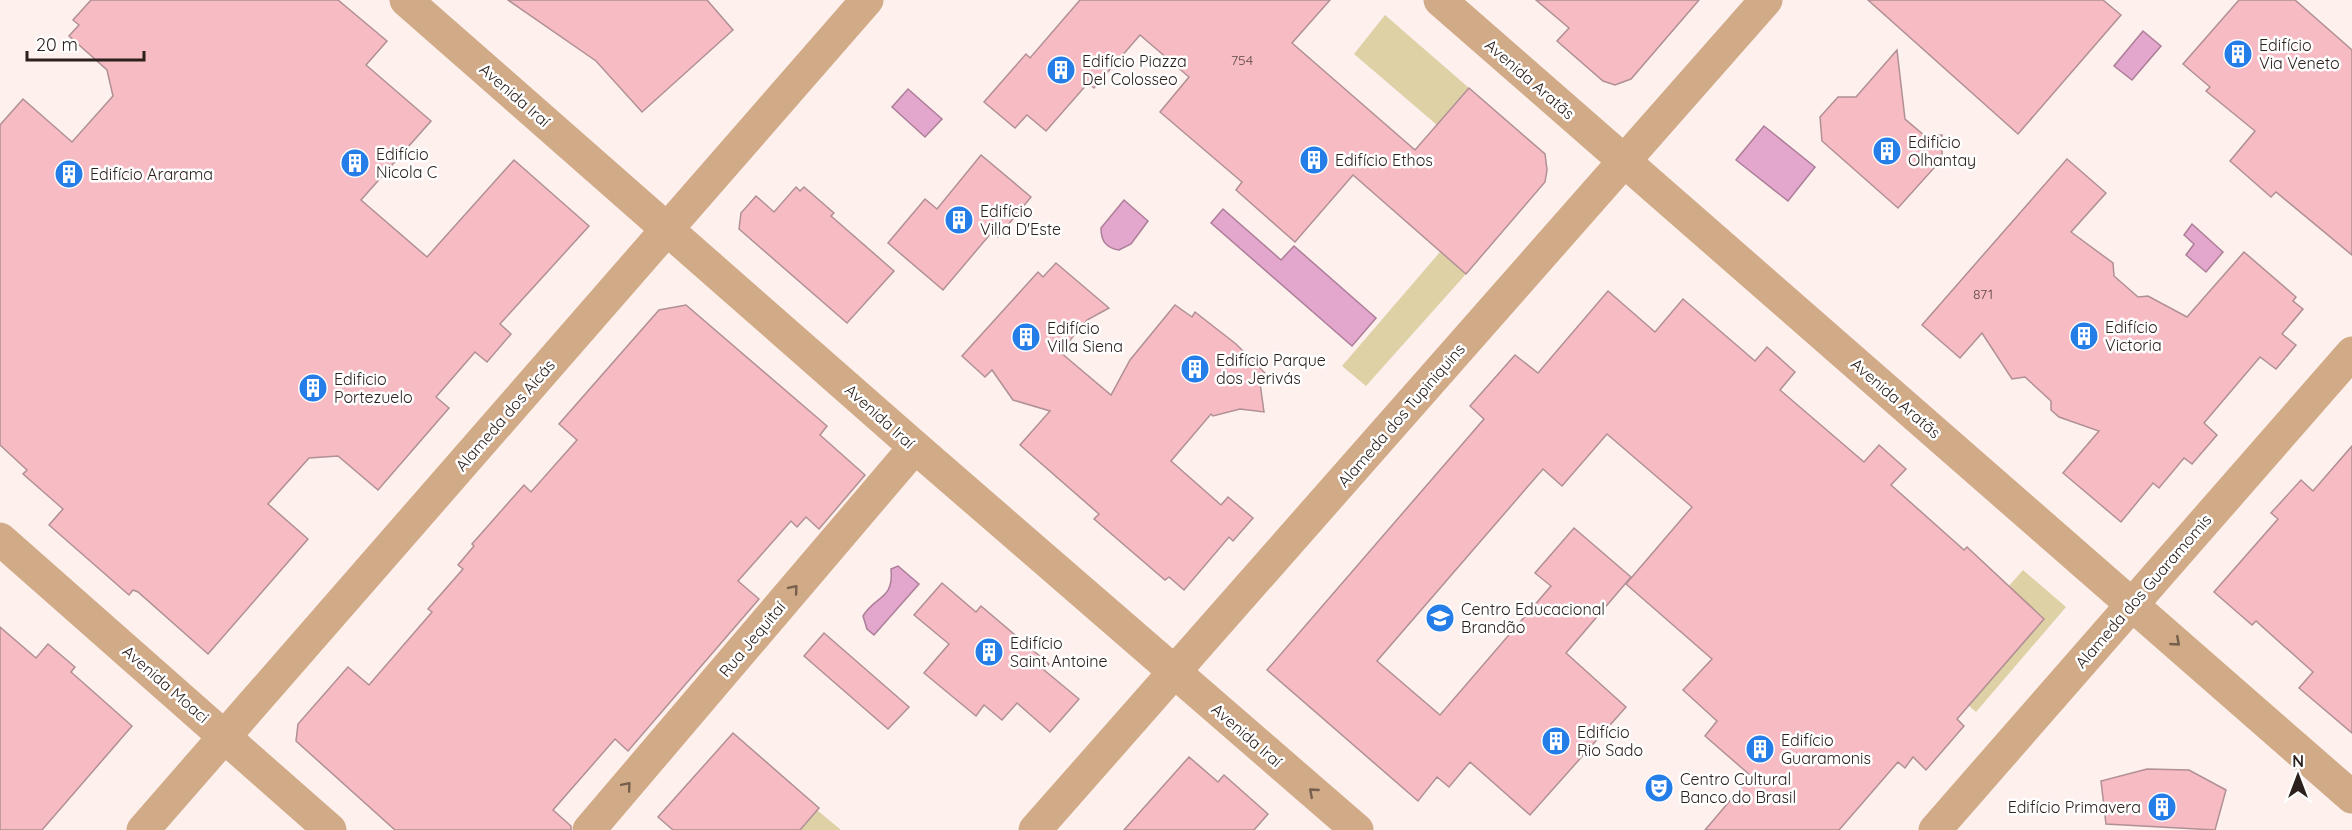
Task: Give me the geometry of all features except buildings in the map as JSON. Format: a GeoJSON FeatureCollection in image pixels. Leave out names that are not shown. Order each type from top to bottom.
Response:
{"type":"FeatureCollection","features":[{"type":"Feature","properties":{"kind":"street","name":"Avenida Iraí"},"geometry":{"type":"LineString","coordinates":[[406,0],[915,447],[1357,830]]}},
{"type":"Feature","properties":{"kind":"street","name":"Alameda dos Aicás"},"geometry":{"type":"LineString","coordinates":[[143,830],[867,0]]}},
{"type":"Feature","properties":{"kind":"street","name":"Avenida Aratãs"},"geometry":{"type":"LineString","coordinates":[[1440,0],[2352,796]]}},
{"type":"Feature","properties":{"kind":"street","name":"Alameda dos Tupiniquins"},"geometry":{"type":"LineString","coordinates":[[1035,830],[1766,0]]}},
{"type":"Feature","properties":{"kind":"street","name":"Alameda dos Guaramomis"},"geometry":{"type":"LineString","coordinates":[[1935,830],[2352,352]]}},
{"type":"Feature","properties":{"kind":"street","name":"Rua Jequitaí"},"geometry":{"type":"LineString","coordinates":[[589,830],[915,447]]}},
{"type":"Feature","properties":{"kind":"street","name":"Avenida Moaci"},"geometry":{"type":"LineString","coordinates":[[0,539],[330,830]]}},
{"type":"Feature","properties":{"kind":"shaded area"},"geometry":{"type":"Polygon","coordinates":[[[1385,15],[1469,88],[1437,125],[1354,54],[1385,15]]]}},
{"type":"Feature","properties":{"kind":"shaded area"},"geometry":{"type":"Polygon","coordinates":[[[2143,31],[2161,46],[2132,80],[2114,66],[2143,31]]]}},
{"type":"Feature","properties":{"kind":"shaded area"},"geometry":{"type":"Polygon","coordinates":[[[908,89],[942,119],[925,137],[892,107],[908,89]]]}},
{"type":"Feature","properties":{"kind":"shaded area"},"geometry":{"type":"Polygon","coordinates":[[[1764,126],[1815,167],[1788,201],[1736,160],[1764,126]]]}},
{"type":"Feature","properties":{"kind":"shaded area"},"geometry":{"type":"Polygon","coordinates":[[[1124,200],[1148,221],[1131,244],[1119,250],[1105,243],[1101,228],[1124,200]]]}},
{"type":"Feature","properties":{"kind":"shaded area"},"geometry":{"type":"Polygon","coordinates":[[[1223,209],[1281,260],[1294,246],[1376,318],[1352,346],[1211,223],[1223,209]]]}},
{"type":"Feature","properties":{"kind":"shaded area"},"geometry":{"type":"Polygon","coordinates":[[[2192,224],[2223,252],[2206,272],[2186,255],[2194,244],[2184,235],[2192,224]]]}},
{"type":"Feature","properties":{"kind":"shaded area"},"geometry":{"type":"Polygon","coordinates":[[[1440,252],[1466,274],[1366,386],[1342,366],[1440,252]]]}},
{"type":"Feature","properties":{"kind":"shaded area"},"geometry":{"type":"Polygon","coordinates":[[[898,566],[919,584],[874,635],[867,629],[863,616],[887,592],[890,586],[891,569],[898,566]]]}},
{"type":"Feature","properties":{"kind":"shaded area"},"geometry":{"type":"Polygon","coordinates":[[[2023,570],[2066,607],[1976,712],[1968,705],[2044,619],[2008,587],[2023,570]]]}},
{"type":"Feature","properties":{"kind":"shaded area"},"geometry":{"type":"Polygon","coordinates":[[[817,810],[841,830],[800,830],[817,810]]]}},
{"type":"Feature","properties":{"kind":"place","name":"Edifício Via Veneto"},"geometry":{"type":"Point","coordinates":[2238,54]}},
{"type":"Feature","properties":{"kind":"place","name":"Edifício Piazza Del Colosseo"},"geometry":{"type":"Point","coordinates":[1061,70]}},
{"type":"Feature","properties":{"kind":"place","name":"Edificio Olhantay"},"geometry":{"type":"Point","coordinates":[1887,151]}},
{"type":"Feature","properties":{"kind":"place","name":"Edifício Ethos"},"geometry":{"type":"Point","coordinates":[1314,160]}},
{"type":"Feature","properties":{"kind":"place","name":"Edifício Nicola C"},"geometry":{"type":"Point","coordinates":[355,163]}},
{"type":"Feature","properties":{"kind":"place","name":"Edifício Ararama"},"geometry":{"type":"Point","coordinates":[69,174]}},
{"type":"Feature","properties":{"kind":"place","name":"Edifício Villa D'Este"},"geometry":{"type":"Point","coordinates":[959,220]}},
{"type":"Feature","properties":{"kind":"place","name":"Edifício Victoria"},"geometry":{"type":"Point","coordinates":[2084,336]}},
{"type":"Feature","properties":{"kind":"place","name":"Edifício Villa Siena"},"geometry":{"type":"Point","coordinates":[1026,337]}},
{"type":"Feature","properties":{"kind":"place","name":"Edifício Parque dos Jerivás"},"geometry":{"type":"Point","coordinates":[1195,369]}},
{"type":"Feature","properties":{"kind":"place","name":"Edificio Portezuelo"},"geometry":{"type":"Point","coordinates":[313,388]}},
{"type":"Feature","properties":{"kind":"place","name":"Centro Educacional Brandão"},"geometry":{"type":"Point","coordinates":[1440,618]}},
{"type":"Feature","properties":{"kind":"place","name":"Edifício Saint Antoine"},"geometry":{"type":"Point","coordinates":[989,652]}},
{"type":"Feature","properties":{"kind":"place","name":"Edifício Rio Sado"},"geometry":{"type":"Point","coordinates":[1556,741]}},
{"type":"Feature","properties":{"kind":"place","name":"Edifício Guaramonis"},"geometry":{"type":"Point","coordinates":[1760,749]}},
{"type":"Feature","properties":{"kind":"place","name":"Centro Cultural Banco do Brasil"},"geometry":{"type":"Point","coordinates":[1659,788]}},
{"type":"Feature","properties":{"kind":"place","name":"Edifício Primavera"},"geometry":{"type":"Point","coordinates":[2162,807]}}]}
